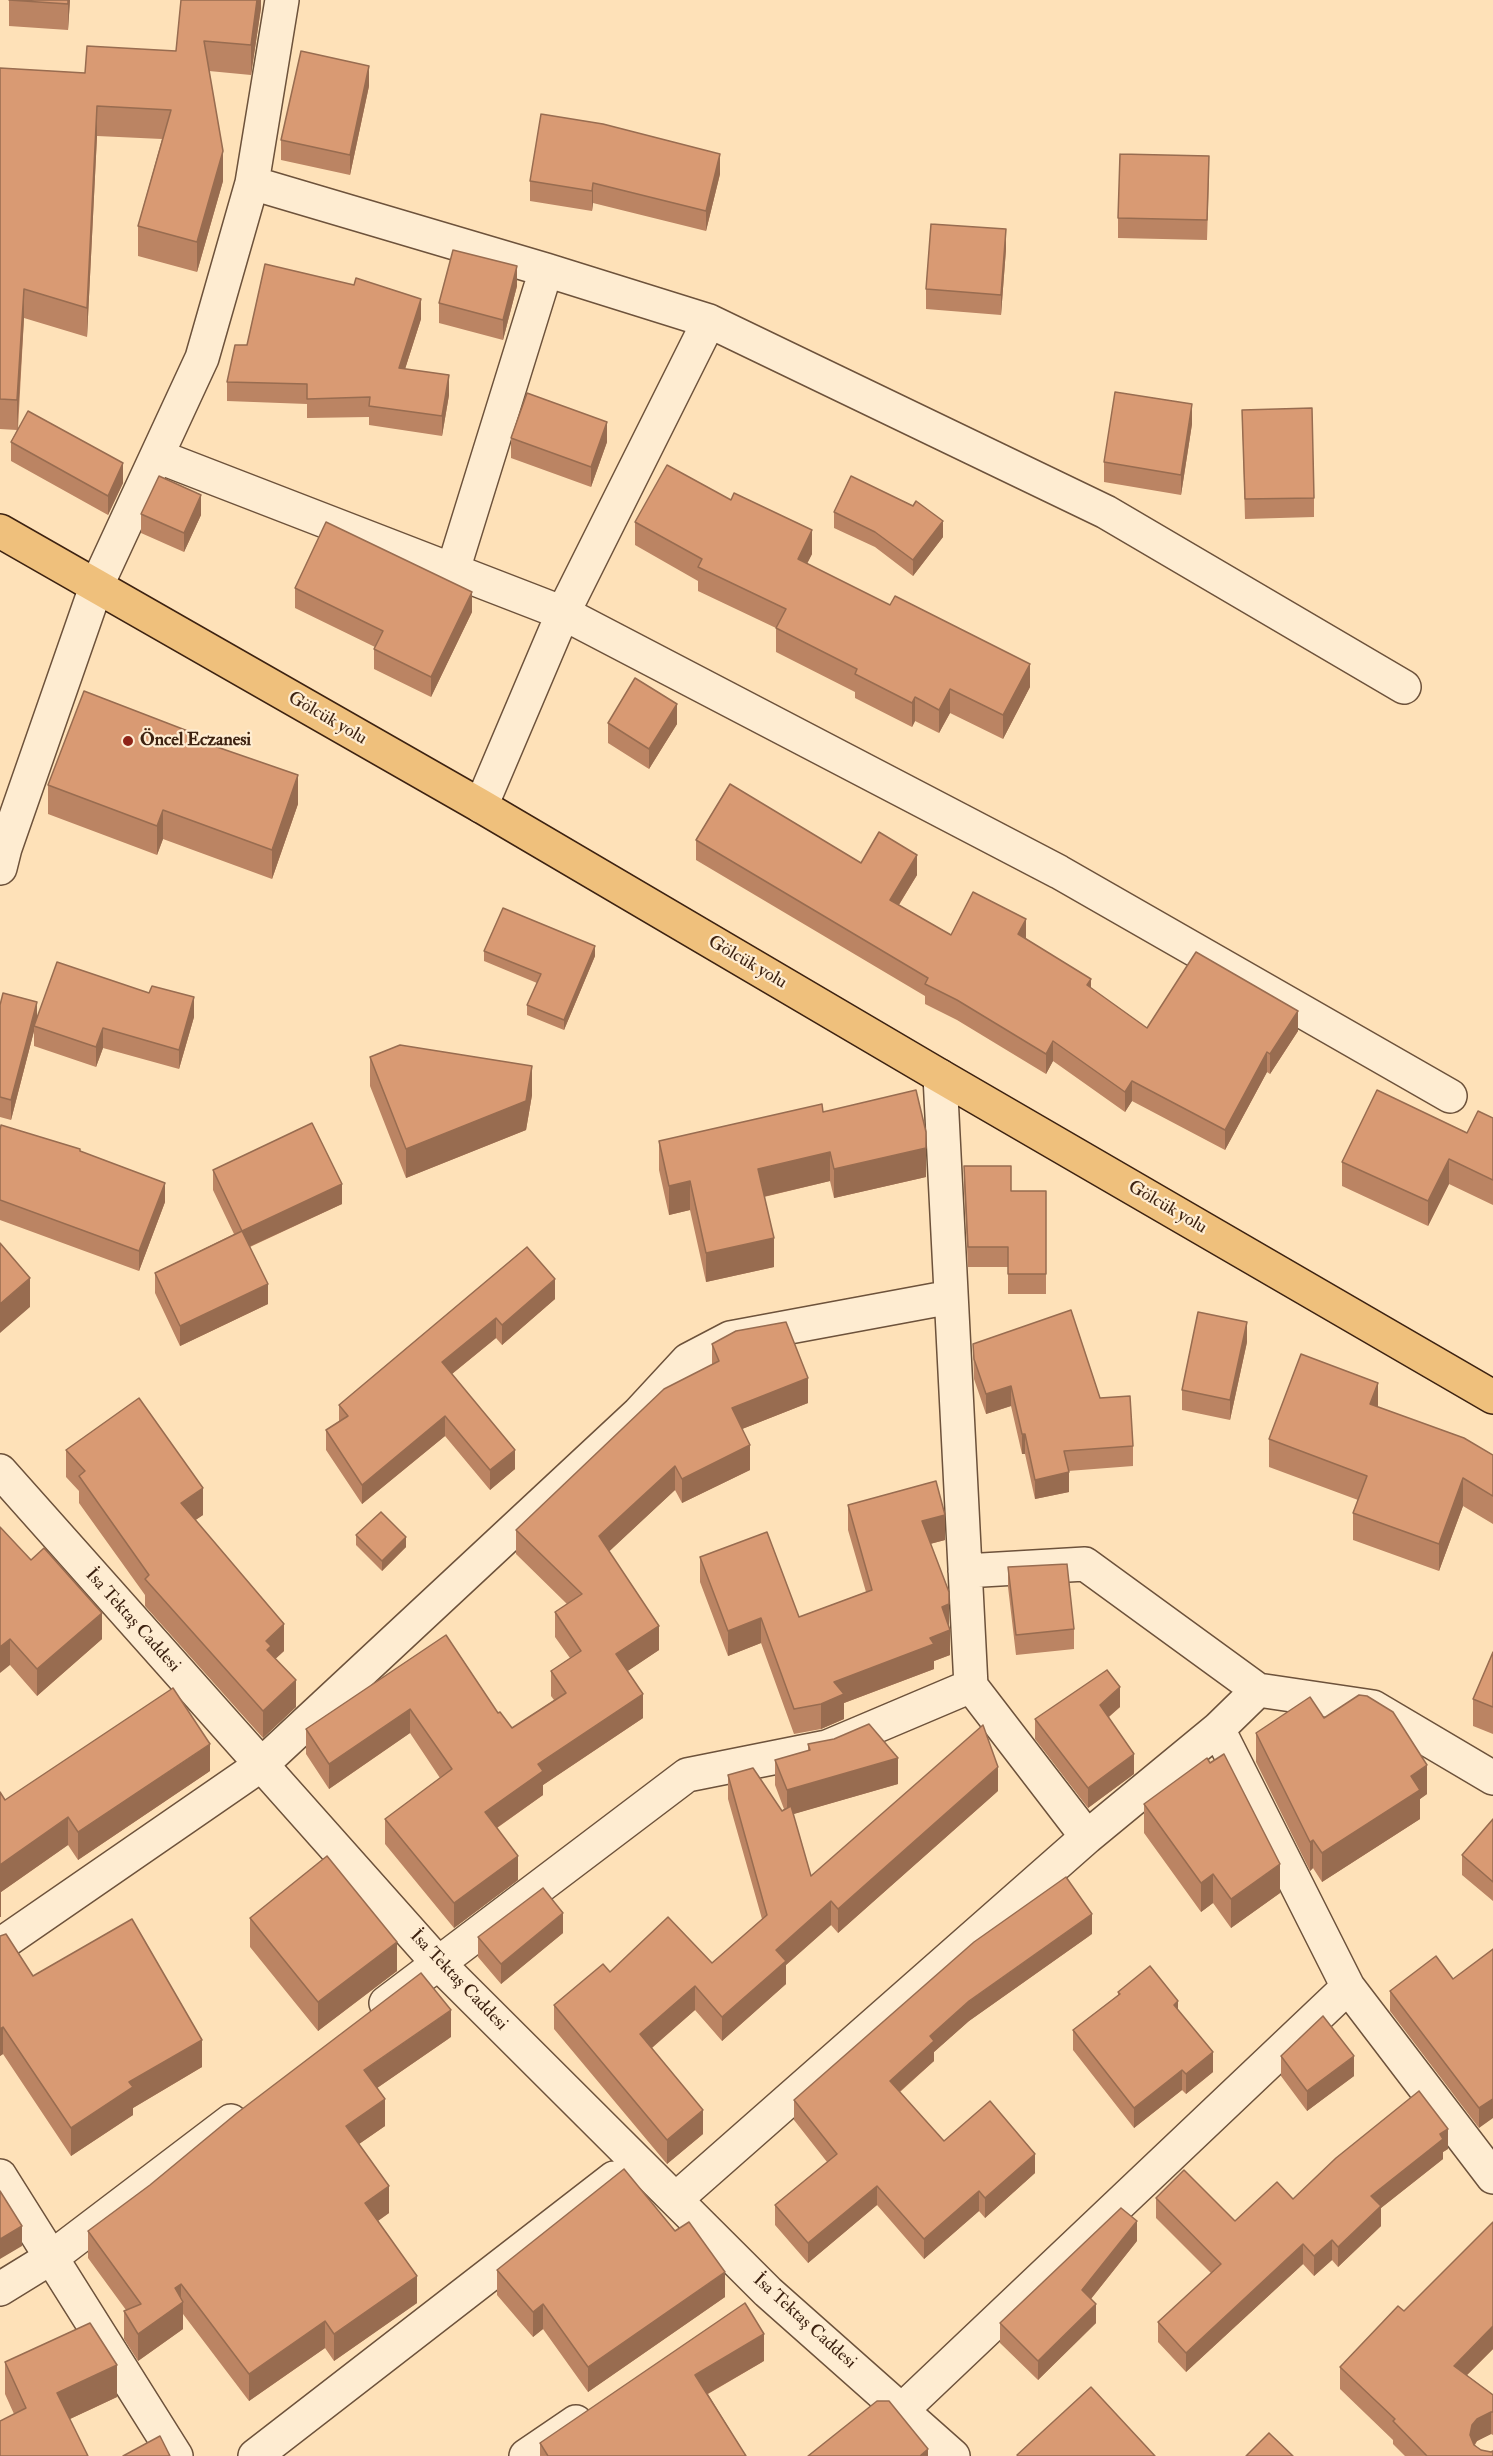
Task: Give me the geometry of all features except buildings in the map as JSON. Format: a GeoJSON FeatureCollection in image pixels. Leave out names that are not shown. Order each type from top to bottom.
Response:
{"type":"FeatureCollection","features":[{"type":"Feature","properties":{"kind":"main road","name":"Gölcük yolu"},"geometry":{"type":"LineString","coordinates":[[0,531],[482,806],[940,1076],[1493,1397]]}},
{"type":"Feature","properties":{"kind":"street"},"geometry":{"type":"LineString","coordinates":[[0,868],[4,848],[96,587],[202,358],[252,183],[282,0]]}},
{"type":"Feature","properties":{"kind":"street"},"geometry":{"type":"LineString","coordinates":[[252,183],[709,321],[1106,512],[1404,687]]}},
{"type":"Feature","properties":{"kind":"street"},"geometry":{"type":"LineString","coordinates":[[453,570],[546,270]]}},
{"type":"Feature","properties":{"kind":"street"},"geometry":{"type":"LineString","coordinates":[[482,806],[563,613],[709,321]]}},
{"type":"Feature","properties":{"kind":"street"},"geometry":{"type":"LineString","coordinates":[[157,456],[563,613],[1059,872],[1450,1096]]}},
{"type":"Feature","properties":{"kind":"street"},"geometry":{"type":"LineString","coordinates":[[940,1076],[971,1686],[1087,1837]]}},
{"type":"Feature","properties":{"kind":"street"},"geometry":{"type":"LineString","coordinates":[[0,1945],[261,1765],[639,1413],[688,1360],[730,1338],[951,1298]]}},
{"type":"Feature","properties":{"kind":"street","name":"İsa Tektaş Caddesi"},"geometry":{"type":"LineString","coordinates":[[0,1471],[438,1963],[768,2292],[953,2456]]}},
{"type":"Feature","properties":{"kind":"street"},"geometry":{"type":"LineString","coordinates":[[965,1571],[1085,1564],[1258,1690],[1373,1707],[1493,1778]]}},
{"type":"Feature","properties":{"kind":"street"},"geometry":{"type":"LineString","coordinates":[[363,2020],[687,1775],[827,1747],[971,1686]]}},
{"type":"Feature","properties":{"kind":"street"},"geometry":{"type":"LineString","coordinates":[[676,2199],[1087,1837],[1218,1729],[1258,1690]]}},
{"type":"Feature","properties":{"kind":"street"},"geometry":{"type":"LineString","coordinates":[[1218,1729],[1348,1987],[1493,2177]]}},
{"type":"Feature","properties":{"kind":"street"},"geometry":{"type":"LineString","coordinates":[[902,2410],[1348,1987]]}},
{"type":"Feature","properties":{"kind":"street"},"geometry":{"type":"LineString","coordinates":[[0,2289],[51,2257],[259,2100]]}},
{"type":"Feature","properties":{"kind":"street"},"geometry":{"type":"LineString","coordinates":[[255,2456],[636,2160]]}},
{"type":"Feature","properties":{"kind":"street"},"geometry":{"type":"LineString","coordinates":[[0,2175],[166,2453]]}},
{"type":"Feature","properties":{"kind":"street"},"geometry":{"type":"LineString","coordinates":[[739,2312],[768,2292]]}},
{"type":"Feature","properties":{"kind":"street"},"geometry":{"type":"LineString","coordinates":[[526,2456],[604,2403]]}},
{"type":"Feature","properties":{"kind":"place","name":"Öncel Eczanesi"},"geometry":{"type":"Point","coordinates":[128,741]}}]}
